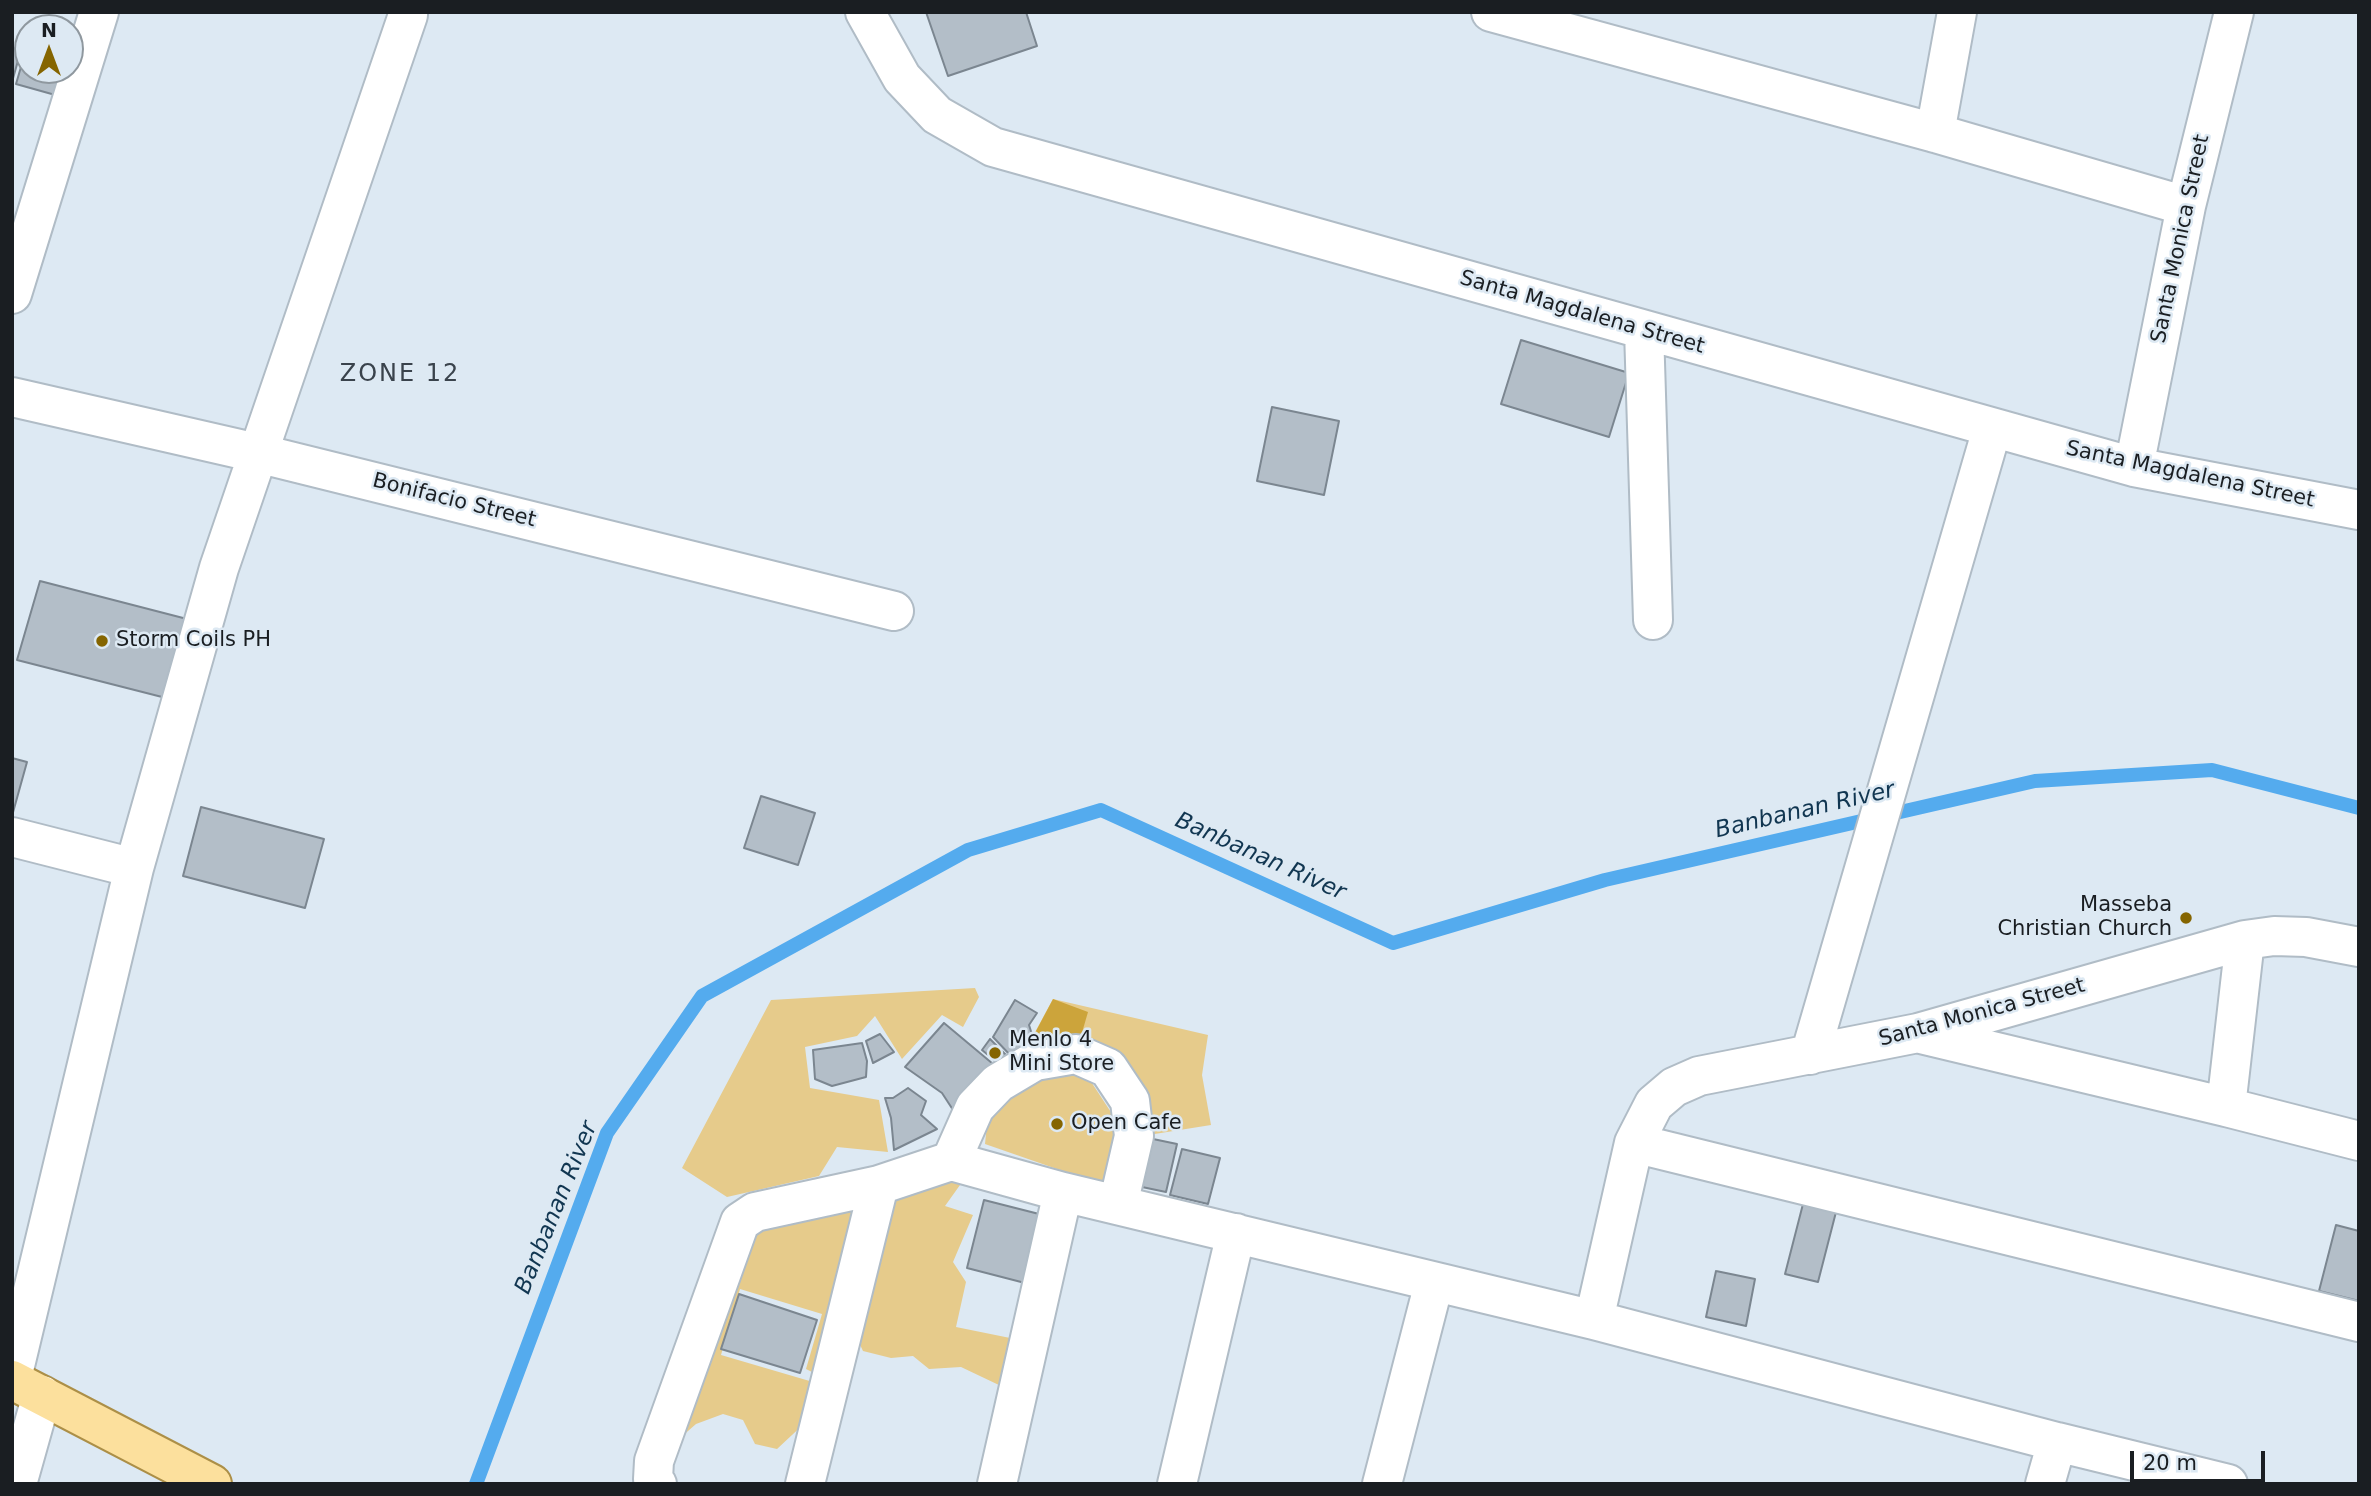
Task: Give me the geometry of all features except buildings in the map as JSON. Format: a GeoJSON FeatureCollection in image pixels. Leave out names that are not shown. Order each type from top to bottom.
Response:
{"type":"FeatureCollection","features":[{"type":"Feature","properties":{"kind":"main road"},"geometry":{"type":"LineString","coordinates":[[22,1384],[212,1484]]}},
{"type":"Feature","properties":{"kind":"street"},"geometry":{"type":"LineString","coordinates":[[12,294],[99,12]]}},
{"type":"Feature","properties":{"kind":"street","name":"Santa Magdalena Street"},"geometry":{"type":"LineString","coordinates":[[865,12],[902,78],[937,115],[993,147],[2134,467],[2359,510]]}},
{"type":"Feature","properties":{"kind":"street"},"geometry":{"type":"LineString","coordinates":[[1491,12],[1935,133],[2186,206]]}},
{"type":"Feature","properties":{"kind":"street"},"geometry":{"type":"LineString","coordinates":[[1935,133],[1957,12]]}},
{"type":"Feature","properties":{"kind":"street","name":"Santa Monica Street"},"geometry":{"type":"LineString","coordinates":[[2134,467],[2186,206],[2234,12]]}},
{"type":"Feature","properties":{"kind":"street"},"geometry":{"type":"LineString","coordinates":[[17,1484],[22,1384],[134,867],[219,568],[408,15]]}},
{"type":"Feature","properties":{"kind":"street"},"geometry":{"type":"LineString","coordinates":[[1644,330],[1653,620]]}},
{"type":"Feature","properties":{"kind":"street","name":"Bonifacio Street"},"geometry":{"type":"LineString","coordinates":[[12,397],[257,453],[894,611]]}},
{"type":"Feature","properties":{"kind":"street"},"geometry":{"type":"LineString","coordinates":[[1810,1055],[1992,429]]}},
{"type":"Feature","properties":{"kind":"street"},"geometry":{"type":"LineString","coordinates":[[12,837],[134,867]]}},
{"type":"Feature","properties":{"kind":"street","name":"Santa Monica Street"},"geometry":{"type":"LineString","coordinates":[[1594,1320],[1634,1143],[1654,1104],[1674,1087],[1699,1076],[1918,1033],[2245,940],[2274,936],[2306,937],[2359,947]]}},
{"type":"Feature","properties":{"kind":"street"},"geometry":{"type":"LineString","coordinates":[[2226,1107],[2245,940]]}},
{"type":"Feature","properties":{"kind":"street"},"geometry":{"type":"LineString","coordinates":[[1918,1033],[2359,1140]]}},
{"type":"Feature","properties":{"kind":"street"},"geometry":{"type":"LineString","coordinates":[[951,1161],[975,1107],[998,1083],[1035,1061],[1076,1054],[1108,1068],[1130,1101],[1134,1136],[1118,1205]]}},
{"type":"Feature","properties":{"kind":"street"},"geometry":{"type":"LineString","coordinates":[[1634,1143],[2359,1322]]}},
{"type":"Feature","properties":{"kind":"street"},"geometry":{"type":"LineString","coordinates":[[657,1484],[653,1479],[654,1461],[740,1222],[755,1212],[880,1185],[951,1161],[1063,1192],[1594,1320],[2057,1442],[2228,1484]]}},
{"type":"Feature","properties":{"kind":"street"},"geometry":{"type":"LineString","coordinates":[[805,1484],[880,1185]]}},
{"type":"Feature","properties":{"kind":"street"},"geometry":{"type":"LineString","coordinates":[[997,1484],[1063,1192]]}},
{"type":"Feature","properties":{"kind":"street"},"geometry":{"type":"LineString","coordinates":[[1177,1484],[1236,1233]]}},
{"type":"Feature","properties":{"kind":"street"},"geometry":{"type":"LineString","coordinates":[[1382,1484],[1434,1283]]}},
{"type":"Feature","properties":{"kind":"street"},"geometry":{"type":"LineString","coordinates":[[2045,1484],[2057,1442]]}},
{"type":"Feature","properties":{"kind":"shaded area"},"geometry":{"type":"Polygon","coordinates":[[[975,988],[979,997],[963,1027],[942,1015],[902,1059],[875,1016],[857,1036],[805,1047],[810,1088],[879,1100],[888,1152],[837,1147],[819,1176],[727,1197],[682,1168],[771,1000],[975,988]]]}},
{"type":"Feature","properties":{"kind":"shaded area"},"geometry":{"type":"Polygon","coordinates":[[[1053,999],[1208,1035],[1202,1075],[1211,1125],[1142,1136],[1135,1092],[1044,1050],[1034,1034],[1053,999]]]}},
{"type":"Feature","properties":{"kind":"shaded area"},"geometry":{"type":"Polygon","coordinates":[[[1053,999],[1088,1012],[1079,1043],[1046,1045],[1036,1031],[1053,999]]]}},
{"type":"Feature","properties":{"kind":"shaded area"},"geometry":{"type":"Polygon","coordinates":[[[1042,1072],[1086,1074],[1120,1126],[1103,1185],[985,1144],[987,1124],[1004,1101],[1042,1072]]]}},
{"type":"Feature","properties":{"kind":"shaded area"},"geometry":{"type":"Polygon","coordinates":[[[938,1173],[960,1185],[945,1206],[973,1215],[953,1262],[966,1282],[956,1327],[1020,1340],[1001,1386],[961,1367],[929,1369],[913,1356],[891,1358],[863,1351],[852,1328],[885,1190],[938,1173]]]}},
{"type":"Feature","properties":{"kind":"shaded area"},"geometry":{"type":"Polygon","coordinates":[[[838,1205],[862,1216],[822,1377],[806,1369],[822,1314],[740,1289],[721,1355],[813,1382],[807,1421],[777,1449],[755,1444],[743,1420],[723,1414],[696,1424],[680,1438],[745,1225],[838,1205]]]}},
{"type":"Feature","properties":{"kind":"waterway","name":"Banbanan River"},"geometry":{"type":"LineString","coordinates":[[476,1484],[607,1133],[702,996],[968,850],[1101,810],[1393,943],[1605,880],[2035,781],[2212,770],[2359,808]]}},
{"type":"Feature","properties":{"kind":"place","name":"Storm Coils PH"},"geometry":{"type":"Point","coordinates":[102,641]}},
{"type":"Feature","properties":{"kind":"place","name":"Masseba Christian Church"},"geometry":{"type":"Point","coordinates":[2186,918]}},
{"type":"Feature","properties":{"kind":"place","name":"Menlo 4 Mini Store"},"geometry":{"type":"Point","coordinates":[995,1053]}},
{"type":"Feature","properties":{"kind":"place","name":"Open Cafe"},"geometry":{"type":"Point","coordinates":[1057,1124]}},
{"type":"Feature","properties":{"kind":"district","name":"ZONE 12"},"geometry":{"type":"Point","coordinates":[400,375]}}]}
